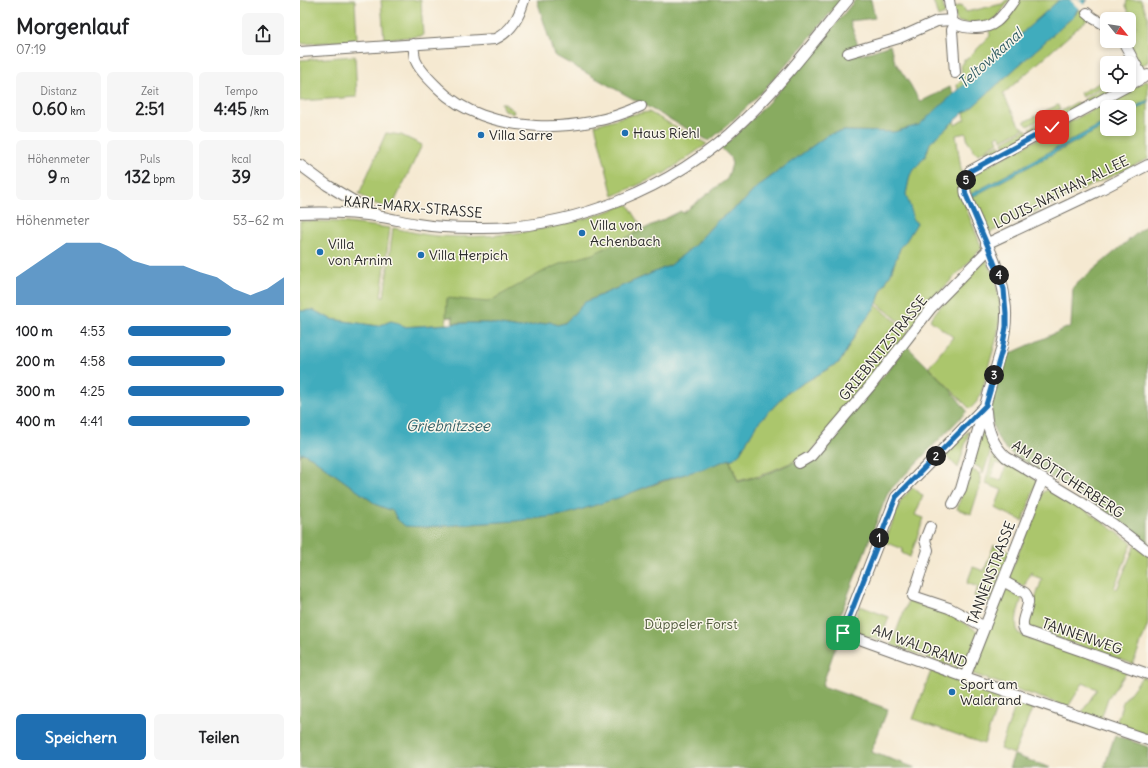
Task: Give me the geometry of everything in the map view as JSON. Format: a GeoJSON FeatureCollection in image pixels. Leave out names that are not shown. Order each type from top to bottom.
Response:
{"type":"FeatureCollection","features":[{"type":"Feature","properties":{"kind":"street"},"geometry":{"type":"LineString","coordinates":[[300,52],[495,39],[506,33],[514,23],[520,13],[524,0]]}},
{"type":"Feature","properties":{"kind":"street","name":"KARL-MARX-STRASSE"},"geometry":{"type":"LineString","coordinates":[[300,213],[382,217],[419,224],[446,227],[512,227],[574,216],[633,195],[688,165],[714,146],[741,123],[802,55],[848,0]]}},
{"type":"Feature","properties":{"kind":"street"},"geometry":{"type":"LineString","coordinates":[[949,0],[953,22],[952,30],[956,73]]}},
{"type":"Feature","properties":{"kind":"street"},"geometry":{"type":"LineString","coordinates":[[848,53],[900,38],[937,21],[953,22],[964,28],[988,27],[997,22],[1014,0]]}},
{"type":"Feature","properties":{"kind":"street"},"geometry":{"type":"LineString","coordinates":[[1088,13],[1100,22]]}},
{"type":"Feature","properties":{"kind":"street"},"geometry":{"type":"LineString","coordinates":[[413,44],[415,60],[426,75],[441,91],[461,106],[472,112],[498,120],[541,126],[566,125],[600,120],[626,113],[641,106]]}},
{"type":"Feature","properties":{"kind":"street"},"geometry":{"type":"LineString","coordinates":[[954,504],[961,489],[986,405],[1003,342],[1006,314],[1006,302],[1001,279],[966,195],[965,183],[970,171],[1145,76],[1127,48]]}},
{"type":"Feature","properties":{"kind":"street"},"geometry":{"type":"LineString","coordinates":[[300,165],[327,185],[382,217]]}},
{"type":"Feature","properties":{"kind":"street","name":"LOUIS-NATHAN-ALLEE"},"geometry":{"type":"LineString","coordinates":[[988,246],[1148,165]]}},
{"type":"Feature","properties":{"kind":"street","name":"GRIEBNITZSTRASSE"},"geometry":{"type":"LineString","coordinates":[[799,463],[811,456],[872,384],[931,308],[988,246]]}},
{"type":"Feature","properties":{"kind":"street","name":"AM BÖTTCHERBERG"},"geometry":{"type":"LineString","coordinates":[[986,405],[989,431],[998,448],[1006,457],[1079,501],[1113,524],[1148,551]]}},
{"type":"Feature","properties":{"kind":"street","name":"AM WALDRAND"},"geometry":{"type":"LineString","coordinates":[[986,405],[896,497],[843,633],[966,678],[1148,740]]}},
{"type":"Feature","properties":{"kind":"street","name":"TANNENSTRASSE"},"geometry":{"type":"LineString","coordinates":[[966,678],[1043,479]]}},
{"type":"Feature","properties":{"kind":"street"},"geometry":{"type":"LineString","coordinates":[[930,527],[925,540],[928,550],[913,596],[949,608],[985,627]]}},
{"type":"Feature","properties":{"kind":"street","name":"TANNENWEG"},"geometry":{"type":"LineString","coordinates":[[1003,581],[1025,592],[1027,595],[1028,601],[1022,621],[1022,626],[1025,631],[1148,674]]}},
{"type":"Feature","properties":{"kind":"green space"},"geometry":{"type":"Polygon","coordinates":[[[300,0],[355,0],[357,40],[304,44],[300,42],[300,0]]]}},
{"type":"Feature","properties":{"kind":"green space"},"geometry":{"type":"Polygon","coordinates":[[[381,0],[421,0],[423,36],[384,39],[381,0]]]}},
{"type":"Feature","properties":{"kind":"green space"},"geometry":{"type":"Polygon","coordinates":[[[537,0],[841,0],[762,92],[709,141],[554,55],[537,0]]]}},
{"type":"Feature","properties":{"kind":"green space"},"geometry":{"type":"Polygon","coordinates":[[[855,0],[871,0],[875,18],[850,21],[861,55],[890,45],[895,62],[920,102],[950,87],[954,95],[919,125],[894,132],[844,131],[829,134],[757,187],[743,202],[717,221],[695,245],[671,265],[585,302],[565,323],[557,325],[550,322],[520,328],[488,323],[453,323],[453,317],[446,317],[447,298],[488,302],[546,270],[562,263],[593,254],[681,211],[683,213],[727,179],[732,164],[730,157],[721,148],[775,96],[855,0]]]}},
{"type":"Feature","properties":{"kind":"green space"},"geometry":{"type":"Polygon","coordinates":[[[933,0],[942,0],[945,14],[938,17],[933,0]]]}},
{"type":"Feature","properties":{"kind":"green space"},"geometry":{"type":"Polygon","coordinates":[[[1006,0],[1010,0],[998,16],[988,24],[957,22],[953,8],[962,5],[966,12],[1002,4],[1006,0]]]}},
{"type":"Feature","properties":{"kind":"green space"},"geometry":{"type":"Polygon","coordinates":[[[1017,0],[1059,0],[958,91],[957,85],[962,80],[961,64],[964,63],[964,59],[967,59],[990,36],[989,29],[1017,0]]]}},
{"type":"Feature","properties":{"kind":"green space"},"geometry":{"type":"Polygon","coordinates":[[[1127,0],[1141,0],[1148,17],[1148,62],[1140,66],[1131,48],[1136,48],[1136,12],[1129,12],[1126,6],[1127,0]]]}},
{"type":"Feature","properties":{"kind":"green space"},"geometry":{"type":"Polygon","coordinates":[[[1079,9],[1089,18],[1003,94],[1019,125],[1024,128],[1002,140],[999,135],[996,137],[998,142],[979,154],[972,150],[973,149],[968,142],[966,133],[956,135],[967,211],[982,248],[933,299],[910,330],[877,303],[901,246],[906,241],[917,223],[912,219],[906,194],[910,175],[926,155],[930,143],[954,121],[955,125],[965,119],[964,112],[969,110],[1075,15],[1079,9]]]}},
{"type":"Feature","properties":{"kind":"green space"},"geometry":{"type":"Polygon","coordinates":[[[355,56],[357,97],[300,101],[300,60],[355,56]]]}},
{"type":"Feature","properties":{"kind":"green space"},"geometry":{"type":"Polygon","coordinates":[[[1148,80],[1148,159],[989,233],[972,201],[968,184],[971,175],[1100,106],[1100,136],[1136,136],[1136,100],[1111,100],[1126,92],[1136,92],[1136,86],[1148,80]]]}},
{"type":"Feature","properties":{"kind":"green space"},"geometry":{"type":"Polygon","coordinates":[[[1100,83],[1100,88],[1082,97],[1080,93],[1100,83]]]}},
{"type":"Feature","properties":{"kind":"green space"},"geometry":{"type":"Polygon","coordinates":[[[1100,90],[1100,92],[1108,93],[1088,104],[1084,99],[1100,90]]]}},
{"type":"Feature","properties":{"kind":"green space"},"geometry":{"type":"Polygon","coordinates":[[[1077,102],[1080,108],[1053,123],[1050,117],[1077,102]]]}},
{"type":"Feature","properties":{"kind":"green space"},"geometry":{"type":"Polygon","coordinates":[[[501,103],[505,103],[514,111],[513,114],[503,109],[501,103]]]}},
{"type":"Feature","properties":{"kind":"green space"},"geometry":{"type":"Polygon","coordinates":[[[1058,105],[1060,109],[1047,116],[1045,111],[1058,105]]]}},
{"type":"Feature","properties":{"kind":"green space"},"geometry":{"type":"Polygon","coordinates":[[[649,112],[707,144],[665,173],[613,196],[595,125],[629,115],[649,112]]]}},
{"type":"Feature","properties":{"kind":"green space"},"geometry":{"type":"Polygon","coordinates":[[[1042,113],[1044,117],[1028,126],[1024,122],[1042,113]]]}},
{"type":"Feature","properties":{"kind":"green space"},"geometry":{"type":"Polygon","coordinates":[[[1045,119],[1048,125],[1034,133],[1030,128],[1045,119]]]}},
{"type":"Feature","properties":{"kind":"green space"},"geometry":{"type":"Polygon","coordinates":[[[1026,129],[1029,135],[1005,147],[1003,142],[1026,129]]]}},
{"type":"Feature","properties":{"kind":"green space"},"geometry":{"type":"Polygon","coordinates":[[[386,133],[401,135],[422,145],[391,209],[373,203],[359,194],[386,133]]]}},
{"type":"Feature","properties":{"kind":"green space"},"geometry":{"type":"Polygon","coordinates":[[[999,144],[1002,149],[994,154],[985,155],[986,151],[999,144]]]}},
{"type":"Feature","properties":{"kind":"green space"},"geometry":{"type":"Polygon","coordinates":[[[628,204],[666,267],[550,322],[520,328],[453,323],[453,317],[447,317],[446,324],[402,327],[391,321],[378,326],[331,319],[313,310],[300,311],[300,221],[339,222],[390,228],[381,297],[384,297],[393,228],[438,236],[462,237],[511,234],[559,225],[606,212],[628,204]]]}},
{"type":"Feature","properties":{"kind":"green space"},"geometry":{"type":"Polygon","coordinates":[[[1148,224],[1148,543],[1116,518],[1078,493],[1012,454],[1001,443],[995,432],[992,419],[992,406],[998,380],[1009,354],[1071,326],[1073,287],[1148,224]]]}},
{"type":"Feature","properties":{"kind":"green space"},"geometry":{"type":"Polygon","coordinates":[[[985,259],[993,275],[1000,301],[999,325],[997,338],[981,393],[978,400],[970,409],[929,367],[953,337],[930,320],[938,309],[985,259]]]}},
{"type":"Feature","properties":{"kind":"green space"},"geometry":{"type":"Polygon","coordinates":[[[876,305],[909,332],[809,455],[757,477],[738,481],[730,459],[733,459],[740,453],[757,424],[788,392],[840,362],[858,330],[876,305]]]}},
{"type":"Feature","properties":{"kind":"green space","name":"Düppeler Forst"},"geometry":{"type":"Polygon","coordinates":[[[906,345],[949,388],[967,411],[888,492],[834,631],[840,634],[822,686],[888,709],[871,752],[916,768],[300,768],[300,454],[303,453],[311,457],[377,505],[393,511],[397,519],[426,527],[515,521],[564,515],[729,459],[738,482],[756,477],[758,478],[794,462],[800,466],[805,466],[891,367],[906,345]]]}},
{"type":"Feature","properties":{"kind":"green space"},"geometry":{"type":"Polygon","coordinates":[[[984,421],[992,447],[983,474],[980,468],[973,464],[984,421]]]}},
{"type":"Feature","properties":{"kind":"green space"},"geometry":{"type":"Polygon","coordinates":[[[967,432],[969,432],[958,468],[945,455],[967,432]]]}},
{"type":"Feature","properties":{"kind":"green space"},"geometry":{"type":"Polygon","coordinates":[[[994,450],[1037,481],[1023,521],[995,508],[1002,490],[986,484],[994,450]],[[996,463],[991,477],[1001,481],[1006,466],[996,463]]]}},
{"type":"Feature","properties":{"kind":"green space"},"geometry":{"type":"Polygon","coordinates":[[[970,469],[979,473],[981,483],[971,514],[957,509],[970,469]]]}},
{"type":"Feature","properties":{"kind":"green space"},"geometry":{"type":"Polygon","coordinates":[[[913,487],[923,496],[915,515],[924,518],[910,557],[902,553],[903,549],[885,542],[901,500],[913,487]]]}},
{"type":"Feature","properties":{"kind":"green space"},"geometry":{"type":"Polygon","coordinates":[[[1051,488],[1073,501],[1132,543],[1114,588],[1117,589],[1135,545],[1148,555],[1148,624],[1133,664],[1028,628],[1027,623],[1042,579],[1032,575],[1033,572],[1031,571],[1024,587],[1011,580],[1010,574],[1043,492],[1051,488]]]}},
{"type":"Feature","properties":{"kind":"green space"},"geometry":{"type":"Polygon","coordinates":[[[994,545],[1010,552],[990,603],[974,596],[978,587],[967,583],[973,567],[984,571],[994,545]]]}},
{"type":"Feature","properties":{"kind":"green space"},"geometry":{"type":"Polygon","coordinates":[[[1006,590],[1022,598],[1016,620],[1018,633],[1044,644],[1059,646],[1127,672],[1108,698],[1101,719],[1082,712],[1097,689],[1083,683],[1068,707],[973,674],[972,670],[1003,592],[1006,590]]]}},
{"type":"Feature","properties":{"kind":"green space"},"geometry":{"type":"Polygon","coordinates":[[[908,601],[949,614],[979,632],[965,668],[961,669],[891,645],[908,601]]]}},
{"type":"Feature","properties":{"kind":"green space"},"geometry":{"type":"Polygon","coordinates":[[[860,606],[889,617],[880,641],[852,631],[851,629],[860,606]]]}},
{"type":"Feature","properties":{"kind":"green space"},"geometry":{"type":"Polygon","coordinates":[[[931,671],[1001,696],[984,744],[913,719],[931,671]]]}},
{"type":"Feature","properties":{"kind":"green space"},"geometry":{"type":"Polygon","coordinates":[[[1142,677],[1148,679],[1148,735],[1116,724],[1123,702],[1142,677]]]}},
{"type":"Feature","properties":{"kind":"green space"},"geometry":{"type":"Polygon","coordinates":[[[1017,701],[1033,707],[1014,754],[1000,749],[1017,701]]]}},
{"type":"Feature","properties":{"kind":"green space"},"geometry":{"type":"Polygon","coordinates":[[[1115,735],[1148,747],[1148,768],[1104,768],[1115,735]]]}},
{"type":"Feature","properties":{"kind":"green space"},"geometry":{"type":"Polygon","coordinates":[[[1014,755],[1051,768],[1009,768],[1014,755]]]}},
{"type":"Feature","properties":{"kind":"water","name":"Griebnitzsee"},"geometry":{"type":"Polygon","coordinates":[[[1059,0],[1088,0],[1077,10],[1075,15],[930,143],[926,155],[910,175],[906,194],[913,216],[912,219],[917,223],[906,241],[901,246],[876,306],[858,330],[840,362],[788,392],[757,424],[740,453],[733,459],[661,481],[618,498],[564,515],[515,521],[426,527],[405,526],[397,519],[393,511],[377,505],[311,457],[303,453],[300,454],[300,311],[313,310],[331,319],[378,326],[391,321],[399,323],[403,327],[488,323],[520,328],[550,322],[557,325],[565,323],[585,302],[671,265],[695,245],[717,221],[743,202],[757,187],[829,134],[844,131],[894,132],[919,125],[1059,0]]]}},
{"type":"Feature","properties":{"kind":"water"},"geometry":{"type":"Polygon","coordinates":[[[1148,100],[1148,103],[1136,109],[1136,106],[1148,100]]]}},
{"type":"Feature","properties":{"kind":"water"},"geometry":{"type":"Polygon","coordinates":[[[1100,125],[1100,129],[972,197],[971,194],[1100,125]]]}},
{"type":"Feature","properties":{"kind":"pier"},"geometry":{"type":"Polygon","coordinates":[[[1070,0],[1079,0],[1085,6],[1080,10],[1070,0]]]}},
{"type":"Feature","properties":{"kind":"place","name":"Haus Riehl"},"geometry":{"type":"Point","coordinates":[625,133]}},
{"type":"Feature","properties":{"kind":"place","name":"Villa Sarre"},"geometry":{"type":"Point","coordinates":[481,135]}},
{"type":"Feature","properties":{"kind":"place","name":"Villa von Achenbach"},"geometry":{"type":"Point","coordinates":[582,233]}},
{"type":"Feature","properties":{"kind":"place","name":"Villa von Arnim"},"geometry":{"type":"Point","coordinates":[320,252]}},
{"type":"Feature","properties":{"kind":"place","name":"Villa Herpich"},"geometry":{"type":"Point","coordinates":[421,255]}},
{"type":"Feature","properties":{"kind":"place","name":"Sport am Waldrand"},"geometry":{"type":"Point","coordinates":[952,692]}},
{"type":"Feature","properties":{"kind":"route"},"geometry":{"type":"LineString","coordinates":[[843,633],[896,497],[986,405],[1002,350],[1006,327],[1006,302],[1004,289],[966,195],[965,183],[967,177],[970,171],[1052,127]]}},
{"type":"Feature","properties":{"kind":"water label","name":"Teltowkanal"},"geometry":{"type":"Point","coordinates":[990,58]}}]}
